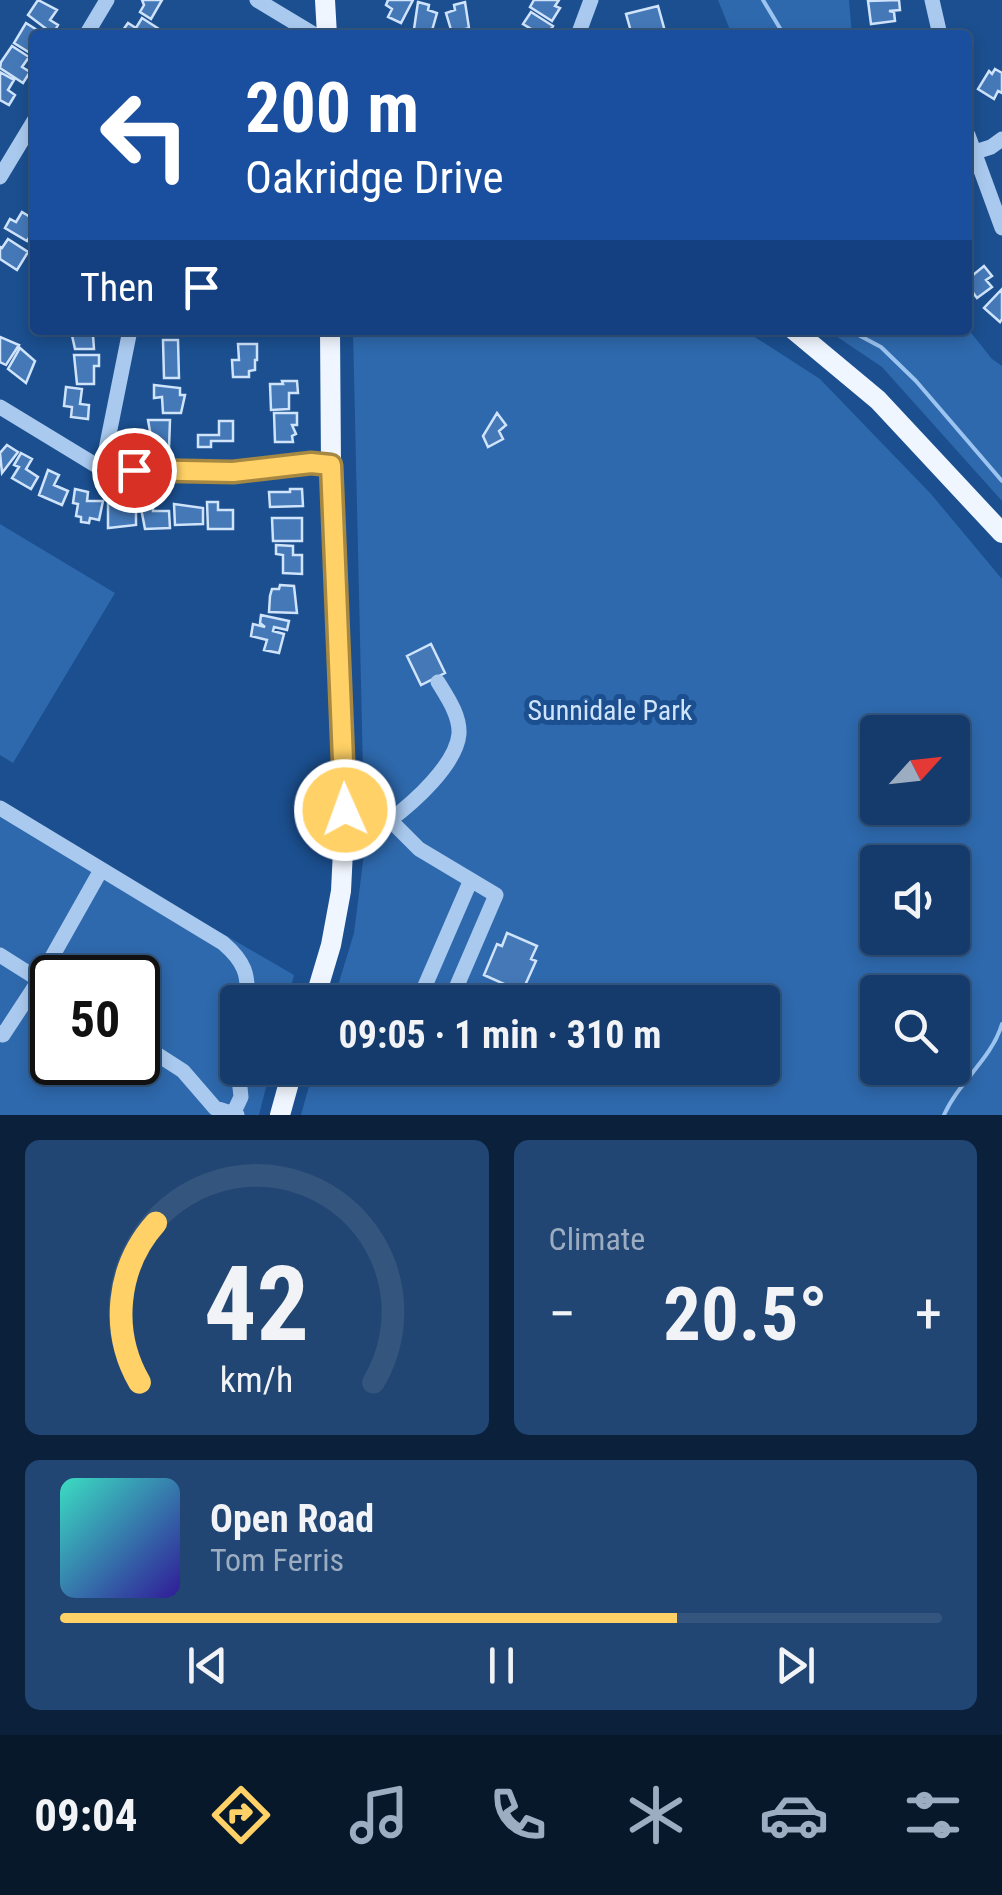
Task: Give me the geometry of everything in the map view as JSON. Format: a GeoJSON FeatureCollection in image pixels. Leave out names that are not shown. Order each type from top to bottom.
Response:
{"type":"FeatureCollection","features":[{"type":"Feature","properties":{"kind":"main road"},"geometry":{"type":"LineString","coordinates":[[325,0],[327,30]]}},
{"type":"Feature","properties":{"kind":"main road"},"geometry":{"type":"LineString","coordinates":[[319,985],[340,891],[345,810],[331,465],[330,335]]}},
{"type":"Feature","properties":{"kind":"main road"},"geometry":{"type":"LineString","coordinates":[[800,335],[878,400],[1002,533]]}},
{"type":"Feature","properties":{"kind":"main road"},"geometry":{"type":"LineString","coordinates":[[280,1115],[288,1085]]}},
{"type":"Feature","properties":{"kind":"street"},"geometry":{"type":"LineString","coordinates":[[89,30],[108,0]]}},
{"type":"Feature","properties":{"kind":"street"},"geometry":{"type":"LineString","coordinates":[[257,0],[307,30]]}},
{"type":"Feature","properties":{"kind":"street"},"geometry":{"type":"LineString","coordinates":[[580,30],[591,0]]}},
{"type":"Feature","properties":{"kind":"street"},"geometry":{"type":"LineString","coordinates":[[932,0],[939,30]]}},
{"type":"Feature","properties":{"kind":"street"},"geometry":{"type":"LineString","coordinates":[[0,177],[30,127]]}},
{"type":"Feature","properties":{"kind":"street"},"geometry":{"type":"LineString","coordinates":[[1002,139],[991,148],[972,152],[1002,228]]}},
{"type":"Feature","properties":{"kind":"street"},"geometry":{"type":"LineString","coordinates":[[102,469],[129,335]]}},
{"type":"Feature","properties":{"kind":"street"},"geometry":{"type":"LineString","coordinates":[[0,408],[102,469],[233,472],[311,463],[331,465]]}},
{"type":"Feature","properties":{"kind":"street"},"geometry":{"type":"LineString","coordinates":[[390,820],[418,799],[440,772],[459,736],[456,714],[438,682]]}},
{"type":"Feature","properties":{"kind":"street"},"geometry":{"type":"LineString","coordinates":[[0,808],[223,944],[241,959],[249,985]]}},
{"type":"Feature","properties":{"kind":"street"},"geometry":{"type":"LineString","coordinates":[[345,810],[368,812],[390,820],[419,849],[496,896],[457,985]]}},
{"type":"Feature","properties":{"kind":"street"},"geometry":{"type":"LineString","coordinates":[[60,955],[101,870]]}},
{"type":"Feature","properties":{"kind":"street"},"geometry":{"type":"LineString","coordinates":[[425,985],[470,882]]}},
{"type":"Feature","properties":{"kind":"street"},"geometry":{"type":"LineString","coordinates":[[0,955],[30,974]]}},
{"type":"Feature","properties":{"kind":"street"},"geometry":{"type":"LineString","coordinates":[[0,1033],[4,1034],[30,1003]]}},
{"type":"Feature","properties":{"kind":"street"},"geometry":{"type":"LineString","coordinates":[[160,1056],[183,1071],[215,1108],[235,1115],[241,1097],[240,1085]]}},
{"type":"Feature","properties":{"kind":"green space"},"geometry":{"type":"Polygon","coordinates":[[[718,0],[849,0],[852,30],[730,30],[718,0]]]}},
{"type":"Feature","properties":{"kind":"green space"},"geometry":{"type":"Polygon","coordinates":[[[972,334],[1002,366],[1002,501],[882,367],[834,335],[972,334]]]}},
{"type":"Feature","properties":{"kind":"green space","name":"Sunnidale Park"},"geometry":{"type":"Polygon","coordinates":[[[353,335],[752,335],[820,379],[931,494],[1002,579],[1002,1115],[301,1115],[309,1085],[780,1085],[780,985],[338,985],[354,933],[368,822],[364,816],[353,335]]]}},
{"type":"Feature","properties":{"kind":"green space"},"geometry":{"type":"Polygon","coordinates":[[[0,524],[115,593],[13,763],[0,755],[0,524]]]}},
{"type":"Feature","properties":{"kind":"green space"},"geometry":{"type":"Polygon","coordinates":[[[0,805],[294,975],[291,985],[220,985],[220,1085],[267,1085],[259,1115],[0,1115],[0,805]]]}},
{"type":"Feature","properties":{"kind":"building"},"geometry":{"type":"Polygon","coordinates":[[[38,0],[57,10],[50,20],[58,25],[55,30],[48,30],[28,15],[38,0]]]}},
{"type":"Feature","properties":{"kind":"building"},"geometry":{"type":"Polygon","coordinates":[[[142,0],[162,0],[151,19],[140,12],[142,0]]]}},
{"type":"Feature","properties":{"kind":"building"},"geometry":{"type":"Polygon","coordinates":[[[388,0],[413,0],[401,23],[388,17],[392,9],[386,5],[388,0]]]}},
{"type":"Feature","properties":{"kind":"building"},"geometry":{"type":"Polygon","coordinates":[[[534,0],[559,0],[555,6],[560,8],[552,21],[530,7],[534,0]]]}},
{"type":"Feature","properties":{"kind":"building"},"geometry":{"type":"Polygon","coordinates":[[[899,0],[900,10],[889,11],[894,12],[895,21],[871,24],[868,1],[899,0]]]}},
{"type":"Feature","properties":{"kind":"building"},"geometry":{"type":"Polygon","coordinates":[[[418,2],[429,5],[428,10],[437,13],[432,30],[414,29],[418,2]]]}},
{"type":"Feature","properties":{"kind":"building"},"geometry":{"type":"Polygon","coordinates":[[[465,2],[469,28],[451,30],[446,13],[455,10],[454,5],[465,2]]]}},
{"type":"Feature","properties":{"kind":"building"},"geometry":{"type":"Polygon","coordinates":[[[658,6],[665,30],[631,30],[626,14],[658,6]]]}},
{"type":"Feature","properties":{"kind":"building"},"geometry":{"type":"Polygon","coordinates":[[[531,12],[553,26],[550,30],[530,30],[523,24],[531,12]]]}},
{"type":"Feature","properties":{"kind":"building"},"geometry":{"type":"Polygon","coordinates":[[[142,18],[159,29],[123,30],[128,23],[136,28],[142,18]]]}},
{"type":"Feature","properties":{"kind":"building"},"geometry":{"type":"Polygon","coordinates":[[[26,23],[37,30],[30,30],[30,53],[14,43],[26,23]]]}},
{"type":"Feature","properties":{"kind":"building"},"geometry":{"type":"Polygon","coordinates":[[[12,46],[29,57],[22,67],[30,72],[23,83],[0,68],[12,46]]]}},
{"type":"Feature","properties":{"kind":"building"},"geometry":{"type":"Polygon","coordinates":[[[995,69],[1002,73],[1002,93],[998,91],[994,99],[978,89],[989,71],[992,74],[995,69]]]}},
{"type":"Feature","properties":{"kind":"building"},"geometry":{"type":"Polygon","coordinates":[[[0,72],[14,80],[8,90],[15,95],[9,105],[0,100],[0,72]]]}},
{"type":"Feature","properties":{"kind":"building"},"geometry":{"type":"Polygon","coordinates":[[[22,212],[30,217],[27,241],[5,228],[10,219],[16,222],[22,212]]]}},
{"type":"Feature","properties":{"kind":"building"},"geometry":{"type":"Polygon","coordinates":[[[8,239],[28,252],[17,270],[0,259],[0,247],[8,239]]]}},
{"type":"Feature","properties":{"kind":"building"},"geometry":{"type":"Polygon","coordinates":[[[984,266],[992,276],[986,280],[992,287],[977,298],[972,291],[972,276],[984,266]]]}},
{"type":"Feature","properties":{"kind":"building"},"geometry":{"type":"Polygon","coordinates":[[[1002,289],[1002,319],[1000,322],[984,308],[1002,289]]]}},
{"type":"Feature","properties":{"kind":"building"},"geometry":{"type":"Polygon","coordinates":[[[72,335],[93,335],[94,349],[75,349],[72,335]]]}},
{"type":"Feature","properties":{"kind":"building"},"geometry":{"type":"Polygon","coordinates":[[[0,337],[19,345],[6,365],[0,362],[0,337]]]}},
{"type":"Feature","properties":{"kind":"building"},"geometry":{"type":"Polygon","coordinates":[[[163,340],[178,340],[179,378],[164,378],[163,340]]]}},
{"type":"Feature","properties":{"kind":"building"},"geometry":{"type":"Polygon","coordinates":[[[238,344],[257,344],[255,370],[249,371],[249,377],[233,377],[232,360],[239,360],[238,344]]]}},
{"type":"Feature","properties":{"kind":"building"},"geometry":{"type":"Polygon","coordinates":[[[20,348],[35,361],[26,383],[8,369],[20,348]]]}},
{"type":"Feature","properties":{"kind":"building"},"geometry":{"type":"Polygon","coordinates":[[[74,355],[99,355],[99,366],[94,366],[94,384],[77,384],[74,355]]]}},
{"type":"Feature","properties":{"kind":"building"},"geometry":{"type":"Polygon","coordinates":[[[282,381],[297,381],[298,393],[289,393],[289,409],[271,410],[270,384],[283,384],[282,381]]]}},
{"type":"Feature","properties":{"kind":"building"},"geometry":{"type":"Polygon","coordinates":[[[154,385],[180,388],[180,395],[185,395],[181,413],[163,413],[162,397],[154,398],[154,385]]]}},
{"type":"Feature","properties":{"kind":"building"},"geometry":{"type":"Polygon","coordinates":[[[66,387],[82,389],[80,404],[89,405],[88,419],[71,417],[72,407],[64,406],[66,387]]]}},
{"type":"Feature","properties":{"kind":"building"},"geometry":{"type":"Polygon","coordinates":[[[274,413],[297,413],[297,425],[292,425],[296,434],[292,436],[293,442],[275,442],[274,413]]]}},
{"type":"Feature","properties":{"kind":"building"},"geometry":{"type":"Polygon","coordinates":[[[497,413],[506,425],[499,431],[503,439],[488,447],[483,436],[497,413]]]}},
{"type":"Feature","properties":{"kind":"building"},"geometry":{"type":"Polygon","coordinates":[[[148,420],[170,420],[169,448],[153,448],[148,420]]]}},
{"type":"Feature","properties":{"kind":"building"},"geometry":{"type":"Polygon","coordinates":[[[219,421],[233,421],[233,441],[211,441],[211,447],[198,447],[198,435],[219,435],[219,421]]]}},
{"type":"Feature","properties":{"kind":"building"},"geometry":{"type":"Polygon","coordinates":[[[7,445],[18,452],[2,473],[0,453],[7,445]]]}},
{"type":"Feature","properties":{"kind":"building"},"geometry":{"type":"Polygon","coordinates":[[[21,453],[32,459],[26,469],[38,477],[31,489],[12,478],[21,453]]]}},
{"type":"Feature","properties":{"kind":"building"},"geometry":{"type":"Polygon","coordinates":[[[48,470],[59,475],[54,485],[68,491],[62,505],[39,495],[48,470]]]}},
{"type":"Feature","properties":{"kind":"building"},"geometry":{"type":"Polygon","coordinates":[[[75,489],[88,492],[87,501],[103,501],[99,520],[81,522],[81,517],[76,516],[75,489]]]}},
{"type":"Feature","properties":{"kind":"building"},"geometry":{"type":"Polygon","coordinates":[[[302,489],[303,506],[270,507],[269,492],[302,489]]]}},
{"type":"Feature","properties":{"kind":"building"},"geometry":{"type":"Polygon","coordinates":[[[207,502],[218,502],[218,510],[233,510],[233,529],[208,529],[207,502]]]}},
{"type":"Feature","properties":{"kind":"building"},"geometry":{"type":"Polygon","coordinates":[[[108,503],[136,508],[136,525],[108,528],[108,503]]]}},
{"type":"Feature","properties":{"kind":"building"},"geometry":{"type":"Polygon","coordinates":[[[140,503],[153,503],[153,511],[169,511],[170,528],[145,529],[140,503]]]}},
{"type":"Feature","properties":{"kind":"building"},"geometry":{"type":"Polygon","coordinates":[[[174,504],[203,508],[203,524],[175,525],[174,504]]]}},
{"type":"Feature","properties":{"kind":"building"},"geometry":{"type":"Polygon","coordinates":[[[272,518],[302,518],[302,541],[273,541],[272,518]]]}},
{"type":"Feature","properties":{"kind":"building"},"geometry":{"type":"Polygon","coordinates":[[[276,545],[293,546],[293,555],[302,555],[302,574],[283,573],[283,555],[276,554],[276,545]]]}},
{"type":"Feature","properties":{"kind":"building"},"geometry":{"type":"Polygon","coordinates":[[[280,585],[294,586],[297,613],[269,612],[272,589],[279,589],[280,585]]]}},
{"type":"Feature","properties":{"kind":"building"},"geometry":{"type":"Polygon","coordinates":[[[261,615],[289,621],[287,630],[274,627],[273,631],[284,634],[279,653],[264,650],[267,640],[251,636],[253,624],[265,627],[260,623],[261,615]]]}},
{"type":"Feature","properties":{"kind":"building"},"geometry":{"type":"Polygon","coordinates":[[[431,644],[445,673],[421,685],[407,656],[431,644]]]}},
{"type":"Feature","properties":{"kind":"building"},"geometry":{"type":"Polygon","coordinates":[[[507,933],[537,946],[531,959],[536,961],[525,985],[506,985],[484,975],[497,944],[502,946],[507,933]]]}},
{"type":"Feature","properties":{"kind":"waterway"},"geometry":{"type":"LineString","coordinates":[[763,0],[781,30]]}},
{"type":"Feature","properties":{"kind":"waterway"},"geometry":{"type":"LineString","coordinates":[[858,335],[881,347],[916,381],[1002,481]]}},
{"type":"Feature","properties":{"kind":"waterway"},"geometry":{"type":"LineString","coordinates":[[944,1115],[990,1049],[1002,1024]]}},
{"type":"Feature","properties":{"kind":"route"},"geometry":{"type":"LineString","coordinates":[[134,470],[233,472],[311,463],[331,465],[345,810]]}}]}
